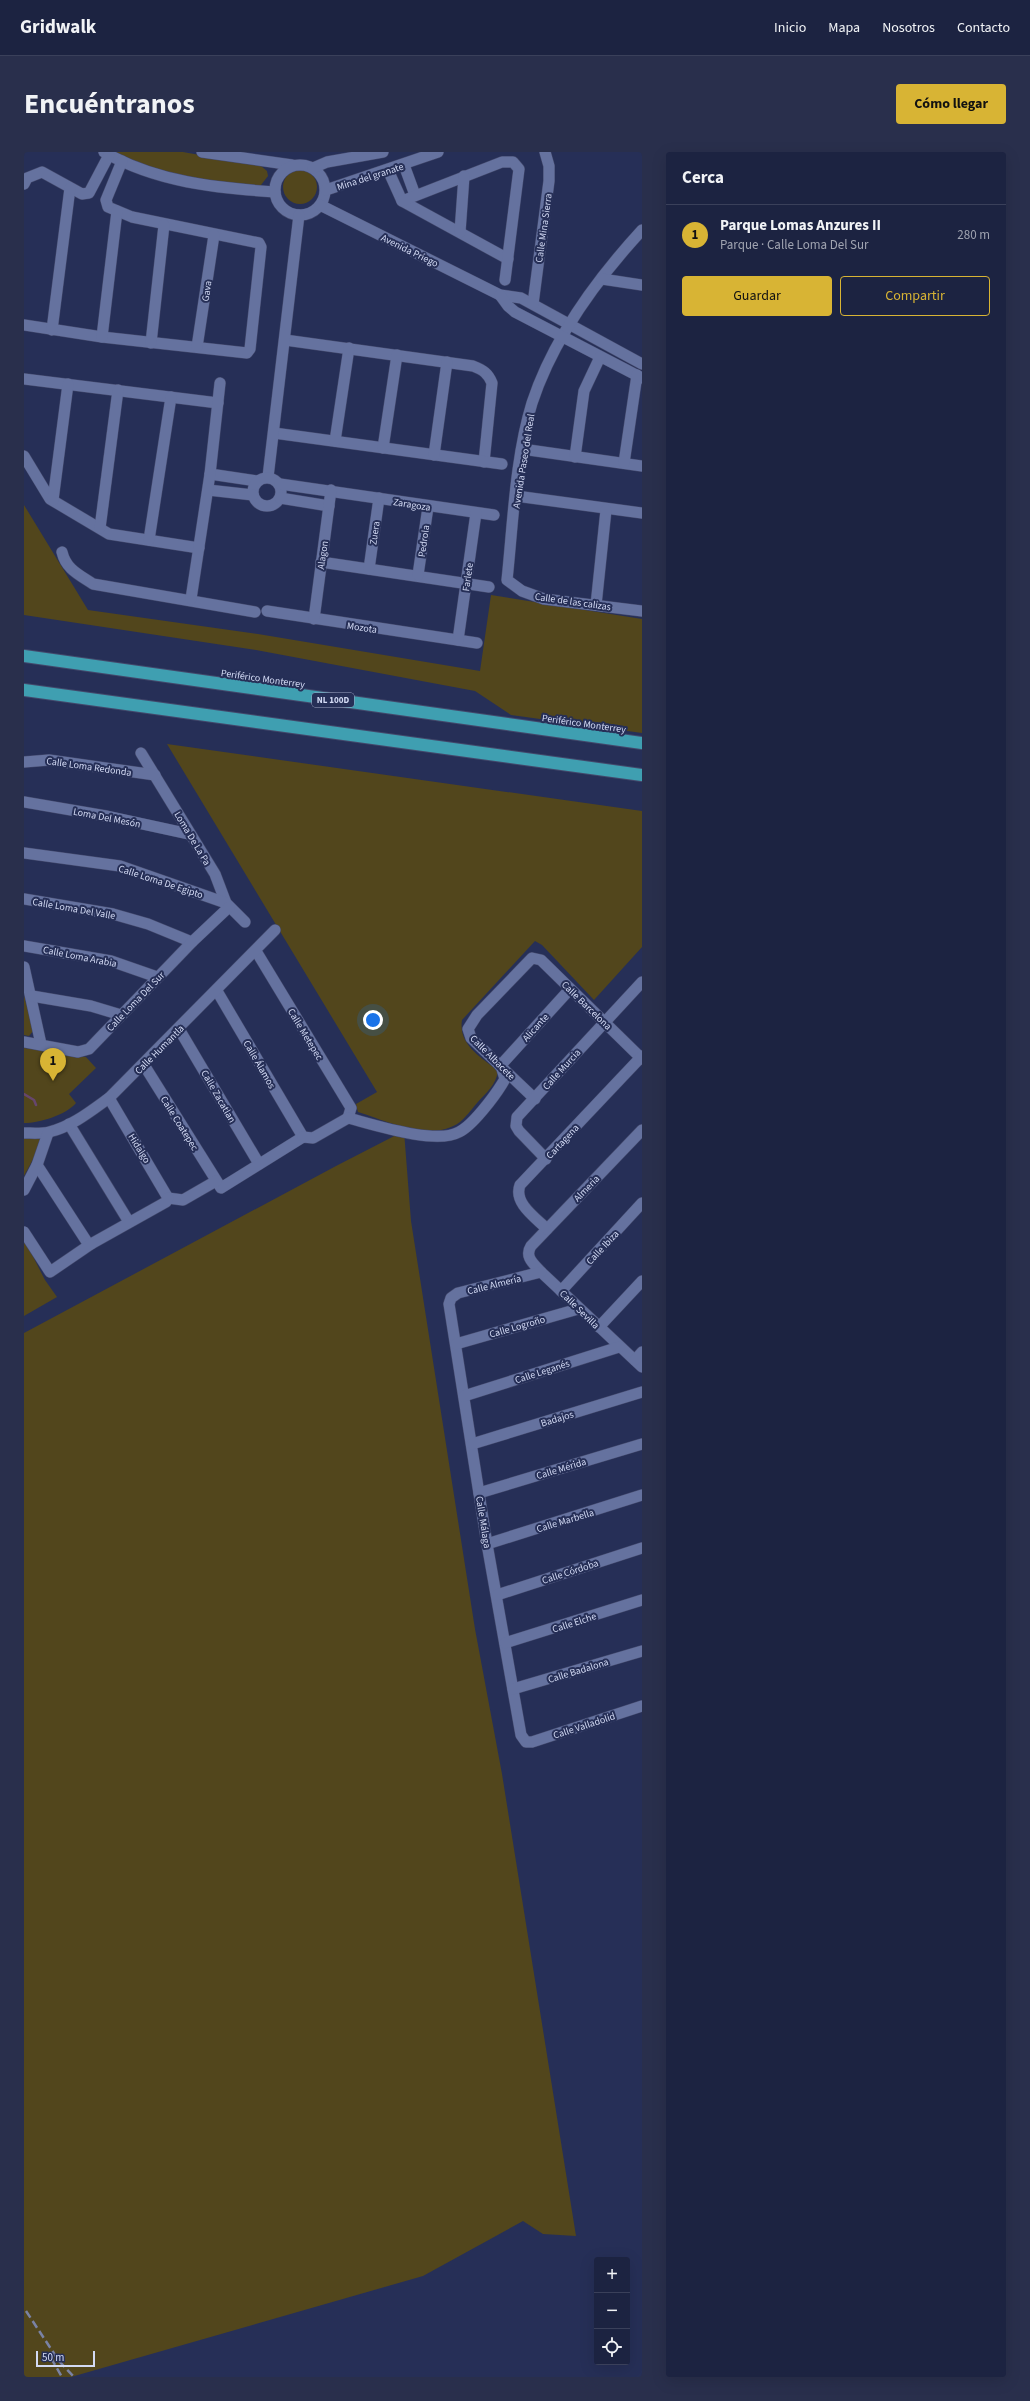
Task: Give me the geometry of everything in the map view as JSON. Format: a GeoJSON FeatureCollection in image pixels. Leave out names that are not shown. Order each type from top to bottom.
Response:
{"type":"FeatureCollection","features":[{"type":"Feature","properties":{"kind":"highway","name":"Periférico Monterrey"},"geometry":{"type":"LineString","coordinates":[[24,656],[642,743]]}},
{"type":"Feature","properties":{"kind":"highway"},"geometry":{"type":"LineString","coordinates":[[24,690],[642,775]]}},
{"type":"Feature","properties":{"kind":"street"},"geometry":{"type":"LineString","coordinates":[[202,152],[292,165],[303,164],[313,168],[324,180],[326,190],[320,205],[311,213],[299,215],[282,208],[275,192],[279,175],[292,165]]}},
{"type":"Feature","properties":{"kind":"street"},"geometry":{"type":"LineString","coordinates":[[313,168],[327,162],[383,152]]}},
{"type":"Feature","properties":{"kind":"street","name":"Mina del granate"},"geometry":{"type":"LineString","coordinates":[[326,190],[404,165],[438,152]]}},
{"type":"Feature","properties":{"kind":"street","name":"Calle Mina Sierra"},"geometry":{"type":"LineString","coordinates":[[533,304],[549,181],[549,166],[545,152]]}},
{"type":"Feature","properties":{"kind":"street"},"geometry":{"type":"LineString","coordinates":[[24,184],[27,178],[42,172],[82,194],[89,193],[107,153],[122,161],[157,174],[209,186],[275,192]]}},
{"type":"Feature","properties":{"kind":"street"},"geometry":{"type":"LineString","coordinates":[[24,325],[102,337],[248,353],[250,349],[261,247],[254,241],[164,225],[132,217],[108,207],[106,200],[122,161]]}},
{"type":"Feature","properties":{"kind":"street"},"geometry":{"type":"LineString","coordinates":[[402,201],[464,176],[507,161],[513,162],[519,169],[505,280]]}},
{"type":"Feature","properties":{"kind":"street"},"geometry":{"type":"LineString","coordinates":[[404,165],[415,195]]}},
{"type":"Feature","properties":{"kind":"street"},"geometry":{"type":"LineString","coordinates":[[388,170],[402,201],[508,259]]}},
{"type":"Feature","properties":{"kind":"street"},"geometry":{"type":"LineString","coordinates":[[460,232],[464,176]]}},
{"type":"Feature","properties":{"kind":"street"},"geometry":{"type":"LineString","coordinates":[[52,330],[70,188]]}},
{"type":"Feature","properties":{"kind":"street","name":"Avenida Priego"},"geometry":{"type":"LineString","coordinates":[[320,205],[500,295],[517,297],[533,304],[642,364]]}},
{"type":"Feature","properties":{"kind":"street"},"geometry":{"type":"LineString","coordinates":[[102,337],[117,211]]}},
{"type":"Feature","properties":{"kind":"street"},"geometry":{"type":"LineString","coordinates":[[210,474],[262,479],[275,479],[280,484],[280,498],[273,505],[263,506],[255,500],[252,490],[262,479],[274,433],[299,215]]}},
{"type":"Feature","properties":{"kind":"street"},"geometry":{"type":"LineString","coordinates":[[151,343],[164,225]]}},
{"type":"Feature","properties":{"kind":"street","name":"Avenida Paseo del Real"},"geometry":{"type":"LineString","coordinates":[[507,580],[522,450],[532,405],[539,385],[571,324],[602,279],[642,230]]}},
{"type":"Feature","properties":{"kind":"street","name":"Gava"},"geometry":{"type":"LineString","coordinates":[[197,347],[214,235]]}},
{"type":"Feature","properties":{"kind":"street"},"geometry":{"type":"LineString","coordinates":[[602,279],[642,285]]}},
{"type":"Feature","properties":{"kind":"street","name":"Avenida Priego"},"geometry":{"type":"LineString","coordinates":[[500,295],[508,306],[515,312],[600,357],[640,376]]}},
{"type":"Feature","properties":{"kind":"street"},"geometry":{"type":"LineString","coordinates":[[285,340],[474,366],[488,374],[492,383],[484,462]]}},
{"type":"Feature","properties":{"kind":"street"},"geometry":{"type":"LineString","coordinates":[[335,442],[349,348]]}},
{"type":"Feature","properties":{"kind":"street"},"geometry":{"type":"LineString","coordinates":[[383,448],[397,355]]}},
{"type":"Feature","properties":{"kind":"street"},"geometry":{"type":"LineString","coordinates":[[575,457],[584,391],[600,357]]}},
{"type":"Feature","properties":{"kind":"street"},"geometry":{"type":"LineString","coordinates":[[434,455],[446,362]]}},
{"type":"Feature","properties":{"kind":"street"},"geometry":{"type":"LineString","coordinates":[[624,463],[640,376]]}},
{"type":"Feature","properties":{"kind":"street"},"geometry":{"type":"LineString","coordinates":[[24,379],[218,403]]}},
{"type":"Feature","properties":{"kind":"street"},"geometry":{"type":"LineString","coordinates":[[191,599],[208,490],[220,383]]}},
{"type":"Feature","properties":{"kind":"street"},"geometry":{"type":"LineString","coordinates":[[53,500],[68,384]]}},
{"type":"Feature","properties":{"kind":"street"},"geometry":{"type":"LineString","coordinates":[[100,528],[118,390]]}},
{"type":"Feature","properties":{"kind":"street"},"geometry":{"type":"LineString","coordinates":[[149,540],[171,397]]}},
{"type":"Feature","properties":{"kind":"street"},"geometry":{"type":"LineString","coordinates":[[274,433],[502,464]]}},
{"type":"Feature","properties":{"kind":"street"},"geometry":{"type":"LineString","coordinates":[[522,450],[642,466]]}},
{"type":"Feature","properties":{"kind":"street"},"geometry":{"type":"LineString","coordinates":[[24,456],[53,500],[109,534],[199,548]]}},
{"type":"Feature","properties":{"kind":"street","name":"Zaragoza"},"geometry":{"type":"LineString","coordinates":[[280,484],[331,490],[428,507],[494,515]]}},
{"type":"Feature","properties":{"kind":"street"},"geometry":{"type":"LineString","coordinates":[[208,490],[253,495]]}},
{"type":"Feature","properties":{"kind":"street","name":"Alagon"},"geometry":{"type":"LineString","coordinates":[[314,620],[331,490]]}},
{"type":"Feature","properties":{"kind":"street"},"geometry":{"type":"LineString","coordinates":[[516,496],[606,510],[642,513]]}},
{"type":"Feature","properties":{"kind":"street"},"geometry":{"type":"LineString","coordinates":[[280,498],[329,506]]}},
{"type":"Feature","properties":{"kind":"street","name":"Zuera"},"geometry":{"type":"LineString","coordinates":[[369,569],[378,498]]}},
{"type":"Feature","properties":{"kind":"street","name":"Pedrola"},"geometry":{"type":"LineString","coordinates":[[418,576],[428,507]]}},
{"type":"Feature","properties":{"kind":"street"},"geometry":{"type":"LineString","coordinates":[[596,605],[606,510]]}},
{"type":"Feature","properties":{"kind":"street","name":"Farlete"},"geometry":{"type":"LineString","coordinates":[[458,640],[476,513]]}},
{"type":"Feature","properties":{"kind":"street"},"geometry":{"type":"LineString","coordinates":[[62,552],[65,563],[93,584],[191,599],[255,612]]}},
{"type":"Feature","properties":{"kind":"street"},"geometry":{"type":"LineString","coordinates":[[321,562],[489,587]]}},
{"type":"Feature","properties":{"kind":"street","name":"Calle de las calizas"},"geometry":{"type":"LineString","coordinates":[[507,580],[532,596],[642,610]]}},
{"type":"Feature","properties":{"kind":"street","name":"Mozota"},"geometry":{"type":"LineString","coordinates":[[267,611],[314,620],[477,643]]}},
{"type":"Feature","properties":{"kind":"street","name":"Loma De La Pa"},"geometry":{"type":"LineString","coordinates":[[141,753],[189,834],[215,874],[228,905],[245,922]]}},
{"type":"Feature","properties":{"kind":"street","name":"Calle Loma Redonda"},"geometry":{"type":"LineString","coordinates":[[24,762],[49,760],[155,775]]}},
{"type":"Feature","properties":{"kind":"street","name":"Loma Del Mesón"},"geometry":{"type":"LineString","coordinates":[[24,802],[106,816],[189,834]]}},
{"type":"Feature","properties":{"kind":"street","name":"Calle Loma De Egipto"},"geometry":{"type":"LineString","coordinates":[[24,853],[126,868],[228,905]]}},
{"type":"Feature","properties":{"kind":"street","name":"Calle Loma Del Valle"},"geometry":{"type":"LineString","coordinates":[[24,899],[113,914],[148,924],[192,942]]}},
{"type":"Feature","properties":{"kind":"street","name":"Calle Loma Del Sur"},"geometry":{"type":"LineString","coordinates":[[24,1042],[78,1052],[85,1051],[228,905]]}},
{"type":"Feature","properties":{"kind":"street","name":"Calle Humantla"},"geometry":{"type":"LineString","coordinates":[[24,1133],[48,1133],[69,1124],[109,1098],[144,1065],[275,930]]}},
{"type":"Feature","properties":{"kind":"street","name":"Calle Loma Arabia"},"geometry":{"type":"LineString","coordinates":[[24,946],[90,956],[158,977]]}},
{"type":"Feature","properties":{"kind":"street","name":"Calle Metepec"},"geometry":{"type":"LineString","coordinates":[[256,951],[352,1108],[348,1118]]}},
{"type":"Feature","properties":{"kind":"street","name":"Calle Barcelona"},"geometry":{"type":"LineString","coordinates":[[530,960],[535,957],[541,960],[642,1057]]}},
{"type":"Feature","properties":{"kind":"street","name":"Calle Albacete"},"geometry":{"type":"LineString","coordinates":[[530,960],[469,1026],[471,1038],[535,1099]]}},
{"type":"Feature","properties":{"kind":"street"},"geometry":{"type":"LineString","coordinates":[[24,967],[32,996],[41,1044]]}},
{"type":"Feature","properties":{"kind":"street","name":"Calle Murcia"},"geometry":{"type":"LineString","coordinates":[[546,1159],[519,1131],[516,1126],[517,1117],[642,982]]}},
{"type":"Feature","properties":{"kind":"street","name":"Alicante"},"geometry":{"type":"LineString","coordinates":[[500,1066],[570,989]]}},
{"type":"Feature","properties":{"kind":"street","name":"Calle Álamos"},"geometry":{"type":"LineString","coordinates":[[217,990],[302,1137]]}},
{"type":"Feature","properties":{"kind":"street"},"geometry":{"type":"LineString","coordinates":[[32,996],[91,1006],[121,1015]]}},
{"type":"Feature","properties":{"kind":"street","name":"Calle Zacatlan"},"geometry":{"type":"LineString","coordinates":[[179,1029],[259,1164]]}},
{"type":"Feature","properties":{"kind":"street","name":"Cartagena"},"geometry":{"type":"LineString","coordinates":[[547,1229],[520,1202],[518,1194],[520,1185],[642,1057]]}},
{"type":"Feature","properties":{"kind":"street","name":"Calle Coatepec"},"geometry":{"type":"LineString","coordinates":[[144,1065],[216,1181]]}},
{"type":"Feature","properties":{"kind":"street"},"geometry":{"type":"LineString","coordinates":[[24,1232],[50,1272],[91,1244],[166,1202],[168,1198],[183,1200],[216,1181],[221,1188],[302,1137],[313,1138],[348,1118],[428,1136],[443,1138],[454,1135],[467,1126],[502,1084],[505,1079],[500,1066]]}},
{"type":"Feature","properties":{"kind":"street","name":"Hidalgo"},"geometry":{"type":"LineString","coordinates":[[109,1098],[168,1198]]}},
{"type":"Feature","properties":{"kind":"street"},"geometry":{"type":"LineString","coordinates":[[69,1124],[129,1222]]}},
{"type":"Feature","properties":{"kind":"street","name":"Almeria"},"geometry":{"type":"LineString","coordinates":[[531,1246],[642,1130]]}},
{"type":"Feature","properties":{"kind":"street"},"geometry":{"type":"LineString","coordinates":[[24,1190],[36,1165],[48,1133]]}},
{"type":"Feature","properties":{"kind":"street"},"geometry":{"type":"LineString","coordinates":[[36,1165],[87,1242],[91,1244]]}},
{"type":"Feature","properties":{"kind":"street","name":"Calle Ibiza"},"geometry":{"type":"LineString","coordinates":[[561,1291],[642,1204]]}},
{"type":"Feature","properties":{"kind":"street","name":"Calle Sevilla"},"geometry":{"type":"LineString","coordinates":[[531,1246],[528,1256],[541,1272],[619,1347],[640,1360]]}},
{"type":"Feature","properties":{"kind":"street","name":"Calle Almería"},"geometry":{"type":"LineString","coordinates":[[450,1301],[458,1293],[541,1272]]}},
{"type":"Feature","properties":{"kind":"street"},"geometry":{"type":"LineString","coordinates":[[599,1327],[642,1281]]}},
{"type":"Feature","properties":{"kind":"street","name":"Calle Málaga"},"geometry":{"type":"LineString","coordinates":[[450,1301],[487,1544],[521,1735],[526,1742]]}},
{"type":"Feature","properties":{"kind":"street","name":"Calle Logroño"},"geometry":{"type":"LineString","coordinates":[[456,1344],[578,1309]]}},
{"type":"Feature","properties":{"kind":"street","name":"Calle Leganés"},"geometry":{"type":"LineString","coordinates":[[464,1396],[619,1347]]}},
{"type":"Feature","properties":{"kind":"street","name":"Badajos"},"geometry":{"type":"LineString","coordinates":[[472,1444],[642,1392]]}},
{"type":"Feature","properties":{"kind":"street","name":"Calle Mérida"},"geometry":{"type":"LineString","coordinates":[[479,1493],[642,1444]]}},
{"type":"Feature","properties":{"kind":"street","name":"Calle Marbella"},"geometry":{"type":"LineString","coordinates":[[487,1544],[642,1495]]}},
{"type":"Feature","properties":{"kind":"street","name":"Calle Córdoba"},"geometry":{"type":"LineString","coordinates":[[497,1594],[642,1548]]}},
{"type":"Feature","properties":{"kind":"street","name":"Calle Elche"},"geometry":{"type":"LineString","coordinates":[[505,1643],[642,1600]]}},
{"type":"Feature","properties":{"kind":"street","name":"Calle Badalona"},"geometry":{"type":"LineString","coordinates":[[513,1689],[642,1650]]}},
{"type":"Feature","properties":{"kind":"street","name":"Calle Valladolid"},"geometry":{"type":"LineString","coordinates":[[526,1742],[642,1706]]}},
{"type":"Feature","properties":{"kind":"shaded area"},"geometry":{"type":"Polygon","coordinates":[[[115,152],[183,152],[261,166],[267,171],[268,176],[261,185],[244,186],[206,181],[147,166],[115,152]]]}},
{"type":"Feature","properties":{"kind":"shaded area"},"geometry":{"type":"Polygon","coordinates":[[[297,170],[303,170],[307,171],[314,177],[317,187],[316,194],[310,201],[303,204],[297,204],[293,203],[286,197],[283,190],[283,184],[284,180],[290,173],[297,170]]]}},
{"type":"Feature","properties":{"kind":"shaded area"},"geometry":{"type":"Polygon","coordinates":[[[24,505],[88,610],[258,634],[480,671],[491,595],[642,619],[642,733],[511,715],[475,691],[256,650],[24,615],[24,505]]]}},
{"type":"Feature","properties":{"kind":"shaded area"},"geometry":{"type":"Polygon","coordinates":[[[167,744],[642,811],[642,947],[594,1000],[542,945],[535,941],[462,1020],[462,1029],[467,1043],[472,1050],[498,1071],[497,1076],[490,1088],[460,1122],[449,1128],[436,1131],[423,1130],[396,1125],[358,1112],[356,1104],[377,1092],[167,744]]]}},
{"type":"Feature","properties":{"kind":"shaded area"},"geometry":{"type":"Polygon","coordinates":[[[24,995],[33,1031],[29,1036],[24,1035],[24,995]]]}},
{"type":"Feature","properties":{"kind":"shaded area"},"geometry":{"type":"Polygon","coordinates":[[[24,1048],[86,1057],[96,1068],[69,1094],[76,1103],[72,1107],[52,1118],[37,1122],[24,1123],[24,1048]]]}},
{"type":"Feature","properties":{"kind":"shaded area"},"geometry":{"type":"Polygon","coordinates":[[[404,1131],[411,1221],[475,1629],[502,1774],[576,2236],[543,2234],[523,2221],[423,2276],[71,2377],[24,2377],[24,1333],[404,1131]]]}},
{"type":"Feature","properties":{"kind":"shaded area"},"geometry":{"type":"Polygon","coordinates":[[[45,1137],[24,1176],[24,1138],[45,1137]]]}},
{"type":"Feature","properties":{"kind":"shaded area"},"geometry":{"type":"Polygon","coordinates":[[[24,1239],[45,1280],[57,1297],[24,1316],[24,1239]]]}},
{"type":"Feature","properties":{"kind":"waterway"},"geometry":{"type":"LineString","coordinates":[[24,1094],[34,1100],[36,1105]]}},
{"type":"Feature","properties":{"kind":"railway"},"geometry":{"type":"LineString","coordinates":[[26,2311],[59,2361],[74,2377]]}},
{"type":"Feature","properties":{"kind":"railway"},"geometry":{"type":"LineString","coordinates":[[51,2358],[62,2377]]}},
{"type":"Feature","properties":{"kind":"place","name":"Parque Lomas Anzures II"},"geometry":{"type":"Point","coordinates":[53,1081]}}]}
